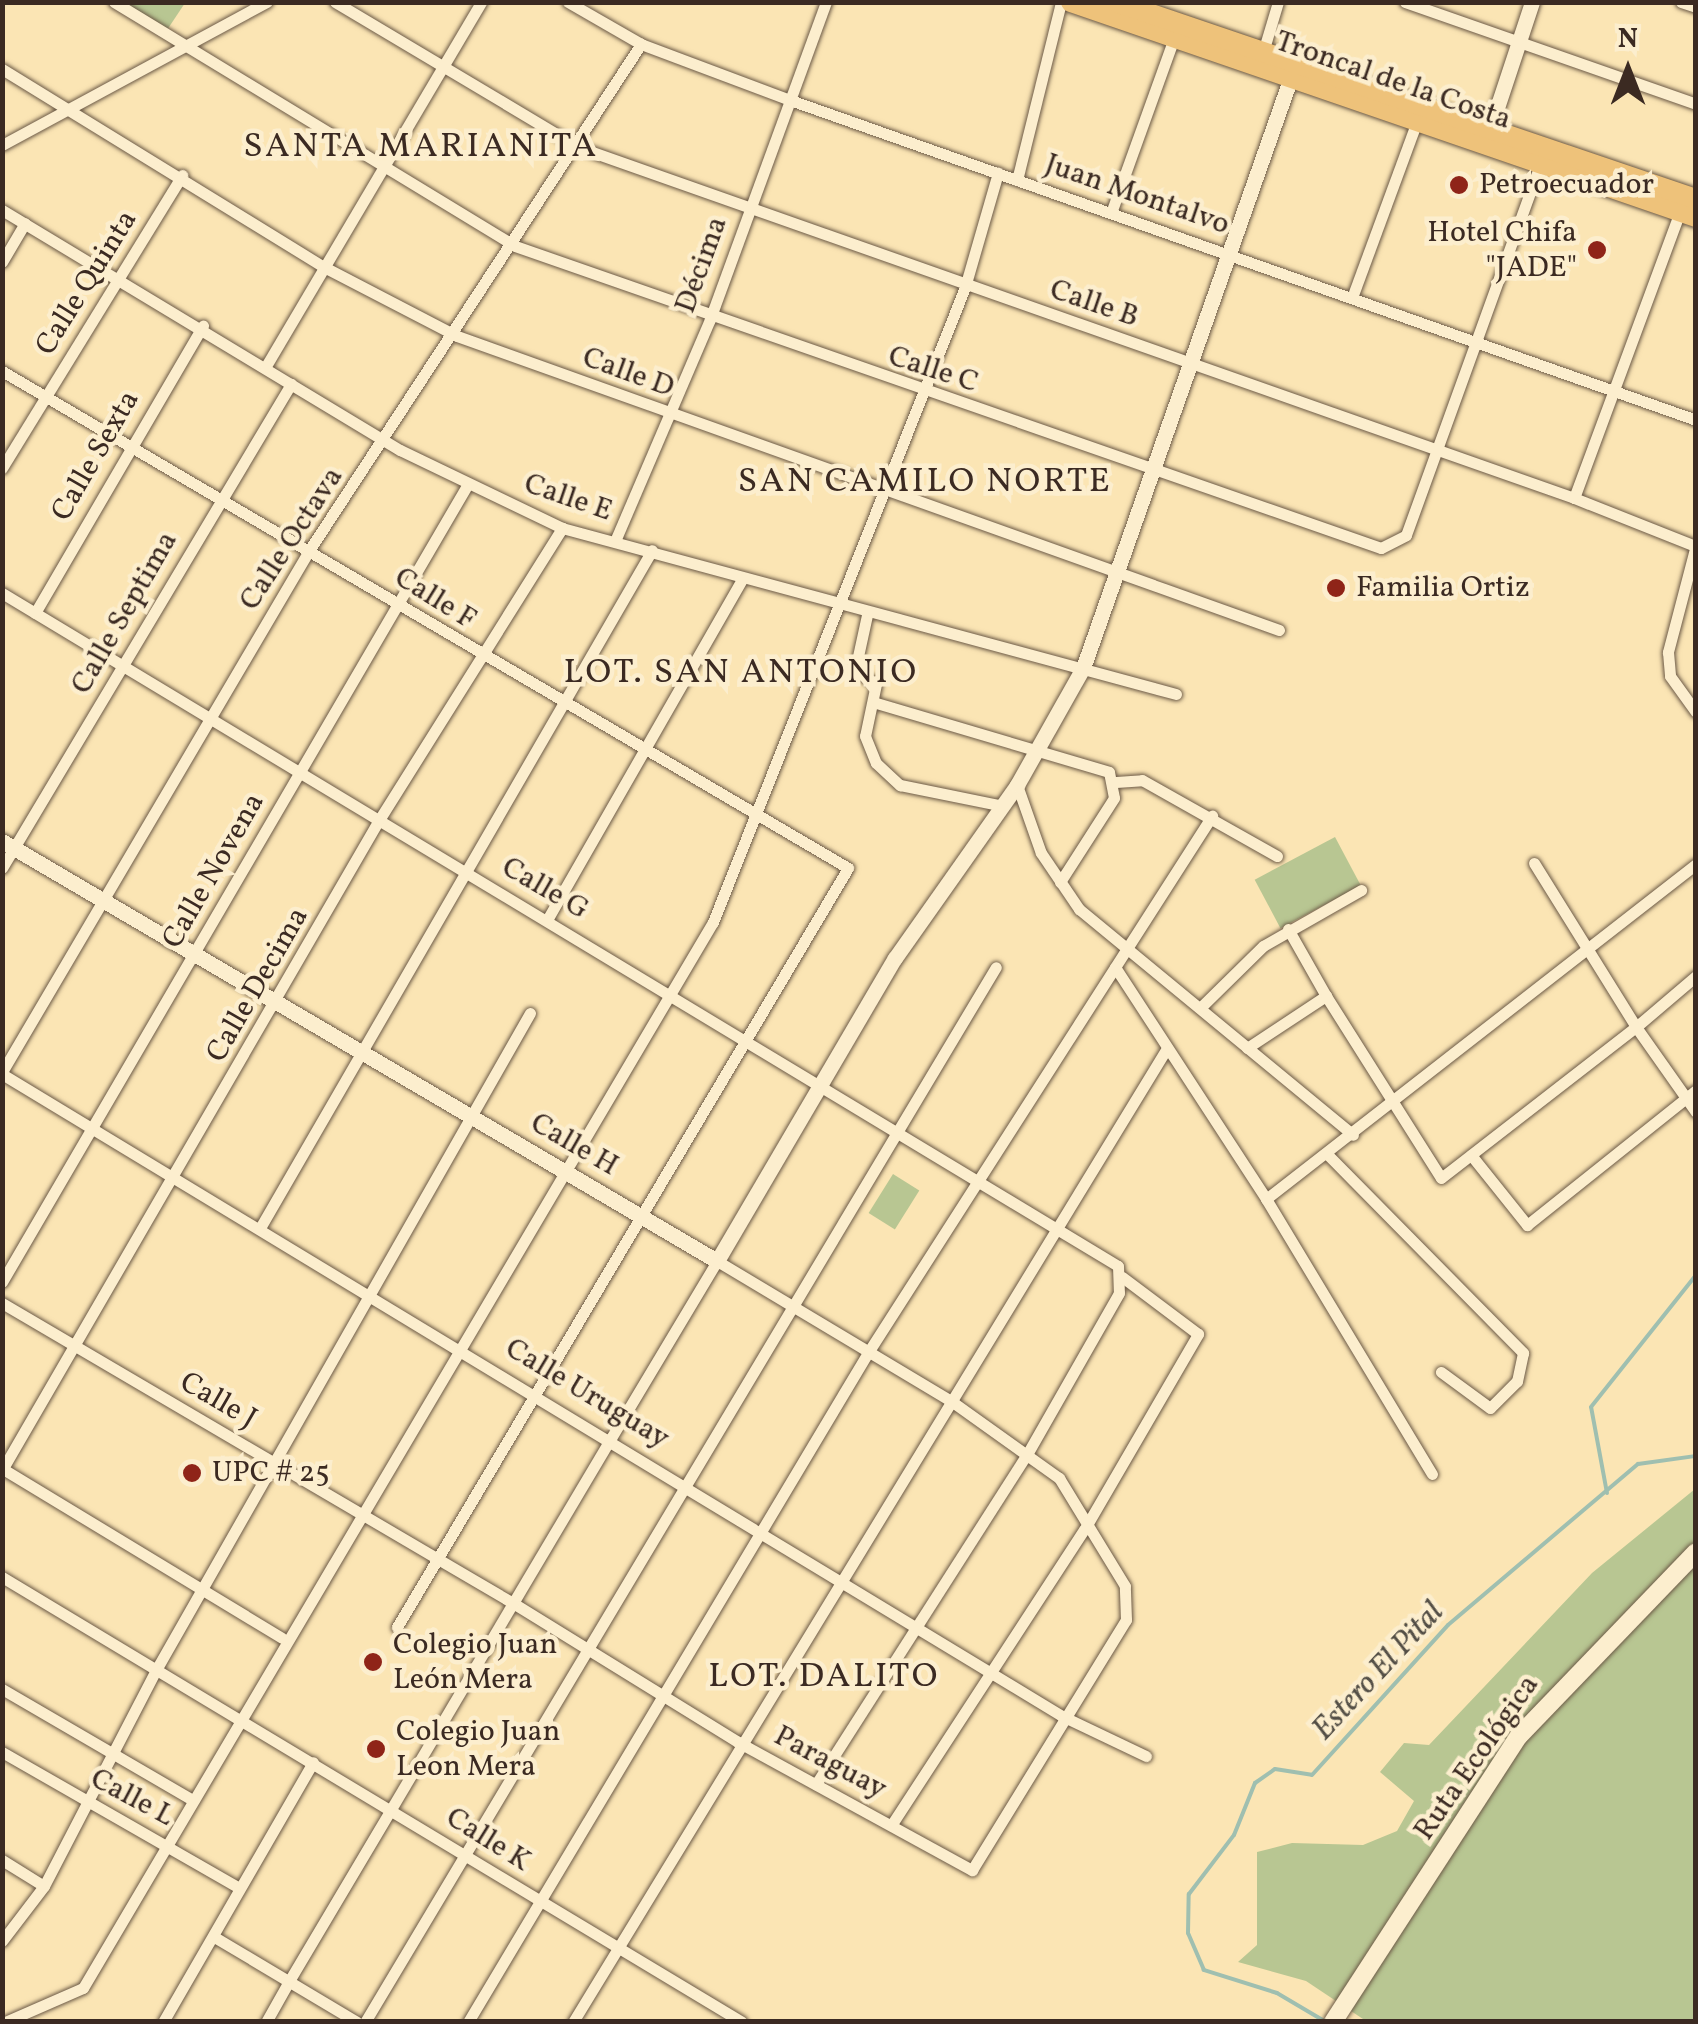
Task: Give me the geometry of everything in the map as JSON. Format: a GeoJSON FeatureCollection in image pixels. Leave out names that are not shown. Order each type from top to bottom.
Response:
{"type":"FeatureCollection","features":[{"type":"Feature","properties":{"kind":"highway","name":"Troncal de la Costa"},"geometry":{"type":"LineString","coordinates":[[1071,2],[1291,77],[1419,114],[1490,129],[1690,209]]}},
{"type":"Feature","properties":{"kind":"highway","name":"Troncal de la Costa"},"geometry":{"type":"LineString","coordinates":[[1116,2],[1264,52],[1541,163],[1690,209]]}},
{"type":"Feature","properties":{"kind":"main road","name":"Ruta Ecológica"},"geometry":{"type":"LineString","coordinates":[[1335,2019],[1519,1736],[1696,1552]]}},
{"type":"Feature","properties":{"kind":"street","name":"Calle C"},"geometry":{"type":"LineString","coordinates":[[114,2],[186,50],[515,246],[924,394],[1385,548],[1406,534],[1478,345],[1541,163]]}},
{"type":"Feature","properties":{"kind":"street"},"geometry":{"type":"LineString","coordinates":[[2,145],[67,108],[186,50],[267,2]]}},
{"type":"Feature","properties":{"kind":"street","name":"Calle B"},"geometry":{"type":"LineString","coordinates":[[335,2],[578,148],[748,212],[1440,448],[1695,545]]}},
{"type":"Feature","properties":{"kind":"street"},"geometry":{"type":"LineString","coordinates":[[266,366],[481,2]]}},
{"type":"Feature","properties":{"kind":"street","name":"Juan Montalvo"},"geometry":{"type":"LineString","coordinates":[[568,2],[641,44],[790,100],[1353,295],[1478,345],[1696,420]]}},
{"type":"Feature","properties":{"kind":"street","name":"Décima"},"geometry":{"type":"LineString","coordinates":[[615,541],[666,414],[710,319],[826,2]]}},
{"type":"Feature","properties":{"kind":"street"},"geometry":{"type":"LineString","coordinates":[[1018,180],[1061,2]]}},
{"type":"Feature","properties":{"kind":"street"},"geometry":{"type":"LineString","coordinates":[[1264,52],[1278,2]]}},
{"type":"Feature","properties":{"kind":"street"},"geometry":{"type":"LineString","coordinates":[[1405,2],[1696,104]]}},
{"type":"Feature","properties":{"kind":"street"},"geometry":{"type":"LineString","coordinates":[[1490,129],[1532,2]]}},
{"type":"Feature","properties":{"kind":"street"},"geometry":{"type":"LineString","coordinates":[[1681,2],[1696,8]]}},
{"type":"Feature","properties":{"kind":"street"},"geometry":{"type":"LineString","coordinates":[[1111,213],[1174,38]]}},
{"type":"Feature","properties":{"kind":"street","name":"Calle Octava"},"geometry":{"type":"LineString","coordinates":[[2,1073],[310,550],[458,336],[641,44]]}},
{"type":"Feature","properties":{"kind":"street","name":"Calle D"},"geometry":{"type":"LineString","coordinates":[[2,69],[182,175],[324,267],[458,336],[880,493],[1279,630]]}},
{"type":"Feature","properties":{"kind":"street"},"geometry":{"type":"LineString","coordinates":[[266,2022],[895,958],[1041,748],[1083,668],[1291,77]]}},
{"type":"Feature","properties":{"kind":"street"},"geometry":{"type":"LineString","coordinates":[[1353,295],[1419,114]]}},
{"type":"Feature","properties":{"kind":"street"},"geometry":{"type":"LineString","coordinates":[[5,2022],[83,1988],[282,1638],[460,1348],[712,922],[965,287],[998,173]]}},
{"type":"Feature","properties":{"kind":"street","name":"Calle Quinta"},"geometry":{"type":"LineString","coordinates":[[2,468],[182,175]]}},
{"type":"Feature","properties":{"kind":"street"},"geometry":{"type":"LineString","coordinates":[[1574,498],[1690,209]]}},
{"type":"Feature","properties":{"kind":"street","name":"Calle E"},"geometry":{"type":"LineString","coordinates":[[2,210],[203,326],[386,442],[562,528],[652,550],[834,608],[1176,694]]}},
{"type":"Feature","properties":{"kind":"street"},"geometry":{"type":"LineString","coordinates":[[2,262],[25,223]]}},
{"type":"Feature","properties":{"kind":"street","name":"Calle Sexta"},"geometry":{"type":"LineString","coordinates":[[35,613],[203,326]]}},
{"type":"Feature","properties":{"kind":"street","name":"Calle F"},"geometry":{"type":"LineString","coordinates":[[2,372],[310,550],[644,754],[846,862],[846,878],[743,1042]]}},
{"type":"Feature","properties":{"kind":"street","name":"Calle Septima"},"geometry":{"type":"LineString","coordinates":[[2,868],[8,844],[123,667],[291,384]]}},
{"type":"Feature","properties":{"kind":"street","name":"Calle Novena"},"geometry":{"type":"LineString","coordinates":[[2,1282],[468,484]]}},
{"type":"Feature","properties":{"kind":"street","name":"Calle Decima"},"geometry":{"type":"LineString","coordinates":[[3,1469],[176,1178],[380,820],[562,528]]}},
{"type":"Feature","properties":{"kind":"street"},"geometry":{"type":"LineString","coordinates":[[1695,545],[1668,652],[1670,676],[1696,712]]}},
{"type":"Feature","properties":{"kind":"street"},"geometry":{"type":"LineString","coordinates":[[260,1228],[462,870],[564,705],[652,550]]}},
{"type":"Feature","properties":{"kind":"street"},"geometry":{"type":"LineString","coordinates":[[547,920],[742,580]]}},
{"type":"Feature","properties":{"kind":"street","name":"Calle G"},"geometry":{"type":"LineString","coordinates":[[2,593],[1060,1234],[1198,1334],[1084,1530]]}},
{"type":"Feature","properties":{"kind":"street"},"geometry":{"type":"LineString","coordinates":[[868,615],[856,670],[876,684],[865,739],[896,784],[1002,806]]}},
{"type":"Feature","properties":{"kind":"street"},"geometry":{"type":"LineString","coordinates":[[873,702],[1041,748],[1104,769],[1116,782]]}},
{"type":"Feature","properties":{"kind":"street"},"geometry":{"type":"LineString","coordinates":[[1116,782],[1142,780],[1212,816],[1276,856]]}},
{"type":"Feature","properties":{"kind":"street"},"geometry":{"type":"LineString","coordinates":[[1060,882],[1116,782]]}},
{"type":"Feature","properties":{"kind":"street"},"geometry":{"type":"LineString","coordinates":[[1017,785],[1060,882],[1125,951],[1202,1007],[1353,1135]]}},
{"type":"Feature","properties":{"kind":"street"},"geometry":{"type":"LineString","coordinates":[[468,2022],[869,1351],[980,1186],[1212,816]]}},
{"type":"Feature","properties":{"kind":"street","name":"Calle H"},"geometry":{"type":"LineString","coordinates":[[8,844],[800,1307],[951,1401],[1027,1454],[1070,1490],[1084,1530],[1125,1586],[1126,1620],[1062,1716],[972,1870]]}},
{"type":"Feature","properties":{"kind":"street"},"geometry":{"type":"LineString","coordinates":[[1534,863],[1636,1027],[1691,1094],[1696,1112]]}},
{"type":"Feature","properties":{"kind":"street"},"geometry":{"type":"LineString","coordinates":[[1266,1199],[1392,1107],[1584,948],[1696,864]]}},
{"type":"Feature","properties":{"kind":"street"},"geometry":{"type":"LineString","coordinates":[[1202,1007],[1288,929],[1361,890]]}},
{"type":"Feature","properties":{"kind":"street"},"geometry":{"type":"LineString","coordinates":[[1288,929],[1392,1107],[1438,1176],[1471,1156],[1696,976]]}},
{"type":"Feature","properties":{"kind":"street"},"geometry":{"type":"LineString","coordinates":[[365,2022],[800,1307],[892,1134],[996,966]]}},
{"type":"Feature","properties":{"kind":"street"},"geometry":{"type":"LineString","coordinates":[[1115,967],[1266,1199],[1432,1474]]}},
{"type":"Feature","properties":{"kind":"street"},"geometry":{"type":"LineString","coordinates":[[1247,1048],[1326,996]]}},
{"type":"Feature","properties":{"kind":"street"},"geometry":{"type":"LineString","coordinates":[[2,1941],[44,1886],[156,1670],[530,1013]]}},
{"type":"Feature","properties":{"kind":"street"},"geometry":{"type":"LineString","coordinates":[[397,1628],[743,1042]]}},
{"type":"Feature","properties":{"kind":"street"},"geometry":{"type":"LineString","coordinates":[[573,2022],[738,1742],[1060,1234],[1166,1048]]}},
{"type":"Feature","properties":{"kind":"street","name":"Calle Uruguay"},"geometry":{"type":"LineString","coordinates":[[2,1073],[844,1577],[1062,1716],[1146,1756]]}},
{"type":"Feature","properties":{"kind":"street"},"geometry":{"type":"LineString","coordinates":[[1471,1156],[1527,1225],[1691,1094]]}},
{"type":"Feature","properties":{"kind":"street"},"geometry":{"type":"LineString","coordinates":[[1328,1155],[1523,1353],[1517,1381],[1490,1408],[1441,1372]]}},
{"type":"Feature","properties":{"kind":"street"},"geometry":{"type":"LineString","coordinates":[[816,1784],[1027,1454],[1122,1277]]}},
{"type":"Feature","properties":{"kind":"street","name":"Calle J"},"geometry":{"type":"LineString","coordinates":[[2,1302],[513,1603]]}},
{"type":"Feature","properties":{"kind":"street"},"geometry":{"type":"LineString","coordinates":[[3,1469],[282,1638]]}},
{"type":"Feature","properties":{"kind":"street"},"geometry":{"type":"LineString","coordinates":[[892,1824],[988,1670],[1084,1530]]}},
{"type":"Feature","properties":{"kind":"street","name":"Calle K"},"geometry":{"type":"LineString","coordinates":[[2,1577],[742,2022]]}},
{"type":"Feature","properties":{"kind":"street","name":"Paraguay"},"geometry":{"type":"LineString","coordinates":[[513,1603],[738,1742],[972,1870]]}},
{"type":"Feature","properties":{"kind":"street"},"geometry":{"type":"LineString","coordinates":[[2,1688],[192,1800]]}},
{"type":"Feature","properties":{"kind":"street","name":"Calle L"},"geometry":{"type":"LineString","coordinates":[[2,1752],[238,1888]]}},
{"type":"Feature","properties":{"kind":"street"},"geometry":{"type":"LineString","coordinates":[[163,2022],[216,1938],[238,1888],[313,1762]]}},
{"type":"Feature","properties":{"kind":"street"},"geometry":{"type":"LineString","coordinates":[[2,1860],[44,1886]]}},
{"type":"Feature","properties":{"kind":"street"},"geometry":{"type":"LineString","coordinates":[[216,1938],[357,2022]]}},
{"type":"Feature","properties":{"kind":"green space"},"geometry":{"type":"Polygon","coordinates":[[[124,3],[185,3],[167,30],[124,3]]]}},
{"type":"Feature","properties":{"kind":"green space"},"geometry":{"type":"Polygon","coordinates":[[[1335,837],[1361,886],[1280,928],[1255,880],[1335,837]]]}},
{"type":"Feature","properties":{"kind":"green space"},"geometry":{"type":"Polygon","coordinates":[[[893,1174],[919,1190],[895,1229],[869,1213],[893,1174]]]}},
{"type":"Feature","properties":{"kind":"green space"},"geometry":{"type":"Polygon","coordinates":[[[1695,1489],[1695,2021],[1366,2021],[1306,1981],[1238,1962],[1257,1945],[1257,1852],[1292,1843],[1363,1845],[1397,1831],[1414,1801],[1380,1772],[1404,1743],[1429,1745],[1592,1573],[1695,1489]]]}},
{"type":"Feature","properties":{"kind":"waterway","name":"Estero El Pital"},"geometry":{"type":"LineString","coordinates":[[1607,1493],[1591,1407],[1696,1275]]}},
{"type":"Feature","properties":{"kind":"waterway","name":"Estero El Pital"},"geometry":{"type":"LineString","coordinates":[[1326,2022],[1277,1993],[1204,1970],[1188,1933],[1189,1894],[1234,1835],[1255,1783],[1275,1769],[1312,1775],[1448,1625],[1638,1464],[1696,1456]]}},
{"type":"Feature","properties":{"kind":"place","name":"Petroecuador"},"geometry":{"type":"Point","coordinates":[1459,185]}},
{"type":"Feature","properties":{"kind":"place","name":"Hotel Chifa \"JADE\""},"geometry":{"type":"Point","coordinates":[1597,250]}},
{"type":"Feature","properties":{"kind":"place","name":"Familia Ortiz"},"geometry":{"type":"Point","coordinates":[1336,588]}},
{"type":"Feature","properties":{"kind":"place","name":"UPC # 25"},"geometry":{"type":"Point","coordinates":[192,1473]}},
{"type":"Feature","properties":{"kind":"place","name":"Colegio Juan León Mera"},"geometry":{"type":"Point","coordinates":[373,1662]}},
{"type":"Feature","properties":{"kind":"place","name":"Colegio Juan Leon Mera"},"geometry":{"type":"Point","coordinates":[376,1749]}},
{"type":"Feature","properties":{"kind":"district","name":"SANTA MARIANITA"},"geometry":{"type":"Point","coordinates":[421,147]}},
{"type":"Feature","properties":{"kind":"district","name":"SAN CAMILO NORTE"},"geometry":{"type":"Point","coordinates":[925,482]}},
{"type":"Feature","properties":{"kind":"district","name":"LOT. SAN ANTONIO"},"geometry":{"type":"Point","coordinates":[741,673]}},
{"type":"Feature","properties":{"kind":"district","name":"LOT. DALITO"},"geometry":{"type":"Point","coordinates":[824,1677]}}]}
